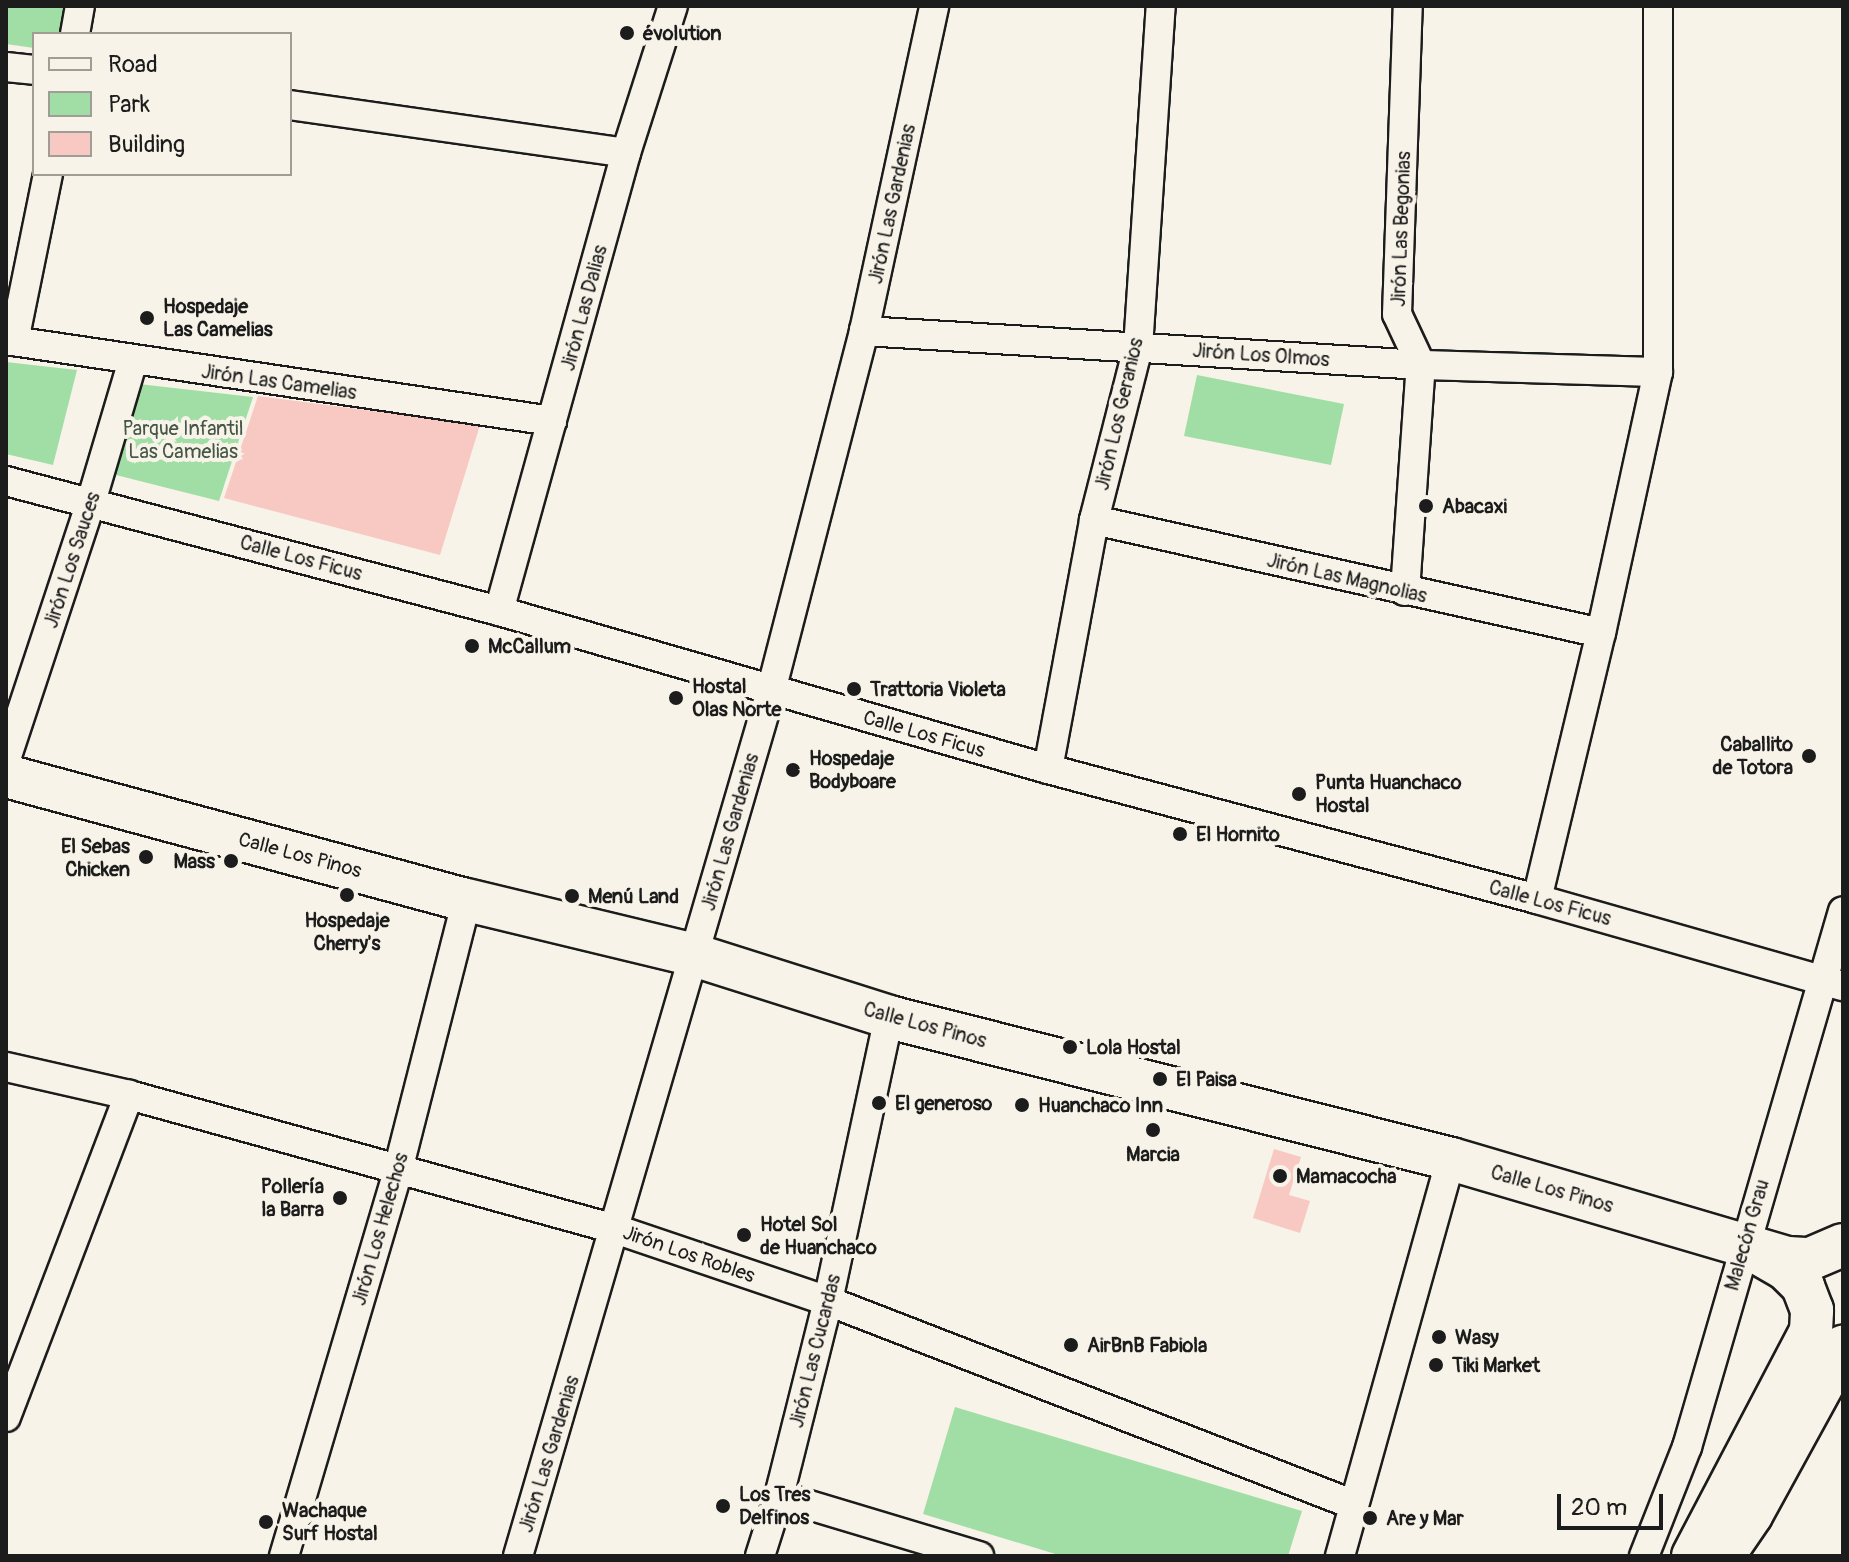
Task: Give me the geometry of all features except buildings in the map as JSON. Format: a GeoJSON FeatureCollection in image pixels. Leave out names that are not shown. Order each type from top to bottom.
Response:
{"type":"FeatureCollection","features":[{"type":"Feature","properties":{"kind":"main road","name":"Calle Los Pinos"},"geometry":{"type":"LineString","coordinates":[[6,776],[467,900],[694,955],[889,1017],[1451,1159],[1788,1258],[1810,1259],[1833,1252],[1843,1245]]}},
{"type":"Feature","properties":{"kind":"main road"},"geometry":{"type":"LineString","coordinates":[[1693,1556],[1811,1331],[1812,1310],[1803,1286],[1786,1269],[1744,1245]]}},
{"type":"Feature","properties":{"kind":"main road"},"geometry":{"type":"LineString","coordinates":[[1723,1556],[1751,1515],[1843,1347]]}},
{"type":"Feature","properties":{"kind":"street"},"geometry":{"type":"LineString","coordinates":[[75,32],[80,6]]}},
{"type":"Feature","properties":{"kind":"street","name":"Jirón Las Dalias"},"geometry":{"type":"LineString","coordinates":[[499,611],[626,153],[673,6]]}},
{"type":"Feature","properties":{"kind":"street","name":"Jirón Las Gardenias"},"geometry":{"type":"LineString","coordinates":[[518,1556],[771,691],[864,331],[934,6]]}},
{"type":"Feature","properties":{"kind":"street","name":"Jirón Los Geranios"},"geometry":{"type":"LineString","coordinates":[[1048,769],[1094,520],[1138,348],[1161,6]]}},
{"type":"Feature","properties":{"kind":"street","name":"Jirón Las Begonias"},"geometry":{"type":"LineString","coordinates":[[1405,591],[1421,365],[1397,314],[1408,6]]}},
{"type":"Feature","properties":{"kind":"street"},"geometry":{"type":"LineString","coordinates":[[1537,899],[1601,633],[1658,372],[1658,6]]}},
{"type":"Feature","properties":{"kind":"street"},"geometry":{"type":"LineString","coordinates":[[6,67],[32,70]]}},
{"type":"Feature","properties":{"kind":"street"},"geometry":{"type":"LineString","coordinates":[[292,105],[626,153]]}},
{"type":"Feature","properties":{"kind":"street"},"geometry":{"type":"LineString","coordinates":[[10,340],[48,176]]}},
{"type":"Feature","properties":{"kind":"street","name":"Jirón Los Olmos"},"geometry":{"type":"LineString","coordinates":[[864,331],[1421,365],[1658,372]]}},
{"type":"Feature","properties":{"kind":"street","name":"Jirón Las Camelias"},"geometry":{"type":"LineString","coordinates":[[10,340],[552,421]]}},
{"type":"Feature","properties":{"kind":"street","name":"Jirón Los Sauces"},"geometry":{"type":"LineString","coordinates":[[6,759],[91,502],[133,360]]}},
{"type":"Feature","properties":{"kind":"street","name":"Calle Los Ficus"},"geometry":{"type":"LineString","coordinates":[[6,481],[499,611],[1048,769],[1537,899],[1832,982]]}},
{"type":"Feature","properties":{"kind":"street","name":"Jirón Las Magnolias"},"geometry":{"type":"LineString","coordinates":[[1094,520],[1601,633]]}},
{"type":"Feature","properties":{"kind":"street","name":"Jirón Los Helechos"},"geometry":{"type":"LineString","coordinates":[[284,1556],[398,1170],[467,900]]}},
{"type":"Feature","properties":{"kind":"street","name":"Malecón Grau"},"geometry":{"type":"LineString","coordinates":[[1644,1556],[1687,1447],[1744,1245],[1832,982],[1843,911]]}},
{"type":"Feature","properties":{"kind":"street","name":"Jirón Las Cucardas"},"geometry":{"type":"LineString","coordinates":[[760,1556],[779,1496],[828,1301],[889,1017]]}},
{"type":"Feature","properties":{"kind":"street","name":"Jirón Los Robles"},"geometry":{"type":"LineString","coordinates":[[6,1067],[129,1095],[615,1229],[828,1301],[1352,1504]]}},
{"type":"Feature","properties":{"kind":"street"},"geometry":{"type":"LineString","coordinates":[[6,1417],[129,1095]]}},
{"type":"Feature","properties":{"kind":"street"},"geometry":{"type":"LineString","coordinates":[[1340,1556],[1352,1504],[1451,1159]]}},
{"type":"Feature","properties":{"kind":"street"},"geometry":{"type":"LineString","coordinates":[[779,1496],[979,1556]]}},
{"type":"Feature","properties":{"kind":"green space"},"geometry":{"type":"Polygon","coordinates":[[[6,6],[68,6],[66,32],[32,32],[32,48],[6,44],[6,6]]]}},
{"type":"Feature","properties":{"kind":"green space"},"geometry":{"type":"Polygon","coordinates":[[[6,362],[77,370],[53,465],[6,454],[6,362]]]}},
{"type":"Feature","properties":{"kind":"green space"},"geometry":{"type":"Polygon","coordinates":[[[1197,375],[1344,404],[1331,465],[1184,436],[1197,375]]]}},
{"type":"Feature","properties":{"kind":"green space","name":"Parque Infantil Las Camelias"},"geometry":{"type":"Polygon","coordinates":[[[130,383],[253,397],[219,501],[108,473],[130,383]]]}},
{"type":"Feature","properties":{"kind":"green space"},"geometry":{"type":"Polygon","coordinates":[[[955,1407],[1302,1511],[1288,1556],[1062,1556],[923,1514],[955,1407]]]}},
{"type":"Feature","properties":{"kind":"place","name":"évolution"},"geometry":{"type":"Point","coordinates":[627,33]}},
{"type":"Feature","properties":{"kind":"place","name":"Hospedaje Las Camelias"},"geometry":{"type":"Point","coordinates":[147,318]}},
{"type":"Feature","properties":{"kind":"place","name":"Abacaxi"},"geometry":{"type":"Point","coordinates":[1426,506]}},
{"type":"Feature","properties":{"kind":"place","name":"McCallum"},"geometry":{"type":"Point","coordinates":[472,646]}},
{"type":"Feature","properties":{"kind":"place","name":"Trattoria Violeta"},"geometry":{"type":"Point","coordinates":[854,689]}},
{"type":"Feature","properties":{"kind":"place","name":"Hostal Olas Norte"},"geometry":{"type":"Point","coordinates":[676,698]}},
{"type":"Feature","properties":{"kind":"place","name":"Caballito de Totora"},"geometry":{"type":"Point","coordinates":[1809,756]}},
{"type":"Feature","properties":{"kind":"place","name":"Hospedaje Bodyboare"},"geometry":{"type":"Point","coordinates":[793,770]}},
{"type":"Feature","properties":{"kind":"place","name":"Punta Huanchaco Hostal"},"geometry":{"type":"Point","coordinates":[1299,794]}},
{"type":"Feature","properties":{"kind":"place","name":"El Hornito"},"geometry":{"type":"Point","coordinates":[1180,834]}},
{"type":"Feature","properties":{"kind":"place","name":"El Sebas Chicken"},"geometry":{"type":"Point","coordinates":[146,857]}},
{"type":"Feature","properties":{"kind":"place","name":"Mass"},"geometry":{"type":"Point","coordinates":[231,861]}},
{"type":"Feature","properties":{"kind":"place","name":"Hospedaje Cherry's"},"geometry":{"type":"Point","coordinates":[347,895]}},
{"type":"Feature","properties":{"kind":"place","name":"Menú Land"},"geometry":{"type":"Point","coordinates":[572,896]}},
{"type":"Feature","properties":{"kind":"place","name":"Lola Hostal"},"geometry":{"type":"Point","coordinates":[1070,1047]}},
{"type":"Feature","properties":{"kind":"place","name":"El Paisa"},"geometry":{"type":"Point","coordinates":[1160,1079]}},
{"type":"Feature","properties":{"kind":"place","name":"El generoso"},"geometry":{"type":"Point","coordinates":[879,1103]}},
{"type":"Feature","properties":{"kind":"place","name":"Huanchaco Inn"},"geometry":{"type":"Point","coordinates":[1022,1105]}},
{"type":"Feature","properties":{"kind":"place","name":"Marcia"},"geometry":{"type":"Point","coordinates":[1153,1130]}},
{"type":"Feature","properties":{"kind":"place","name":"Mamacocha"},"geometry":{"type":"Point","coordinates":[1280,1176]}},
{"type":"Feature","properties":{"kind":"place","name":"Pollería la Barra"},"geometry":{"type":"Point","coordinates":[340,1198]}},
{"type":"Feature","properties":{"kind":"place","name":"Hotel Sol de Huanchaco"},"geometry":{"type":"Point","coordinates":[744,1235]}},
{"type":"Feature","properties":{"kind":"place","name":"Wasy"},"geometry":{"type":"Point","coordinates":[1439,1337]}},
{"type":"Feature","properties":{"kind":"place","name":"AirBnB Fabiola"},"geometry":{"type":"Point","coordinates":[1071,1345]}},
{"type":"Feature","properties":{"kind":"place","name":"Tiki Market"},"geometry":{"type":"Point","coordinates":[1436,1365]}},
{"type":"Feature","properties":{"kind":"place","name":"Los Tres Delfinos"},"geometry":{"type":"Point","coordinates":[723,1506]}},
{"type":"Feature","properties":{"kind":"place","name":"Are y Mar"},"geometry":{"type":"Point","coordinates":[1370,1518]}},
{"type":"Feature","properties":{"kind":"place","name":"Wachaque Surf Hostal"},"geometry":{"type":"Point","coordinates":[266,1522]}}]}
